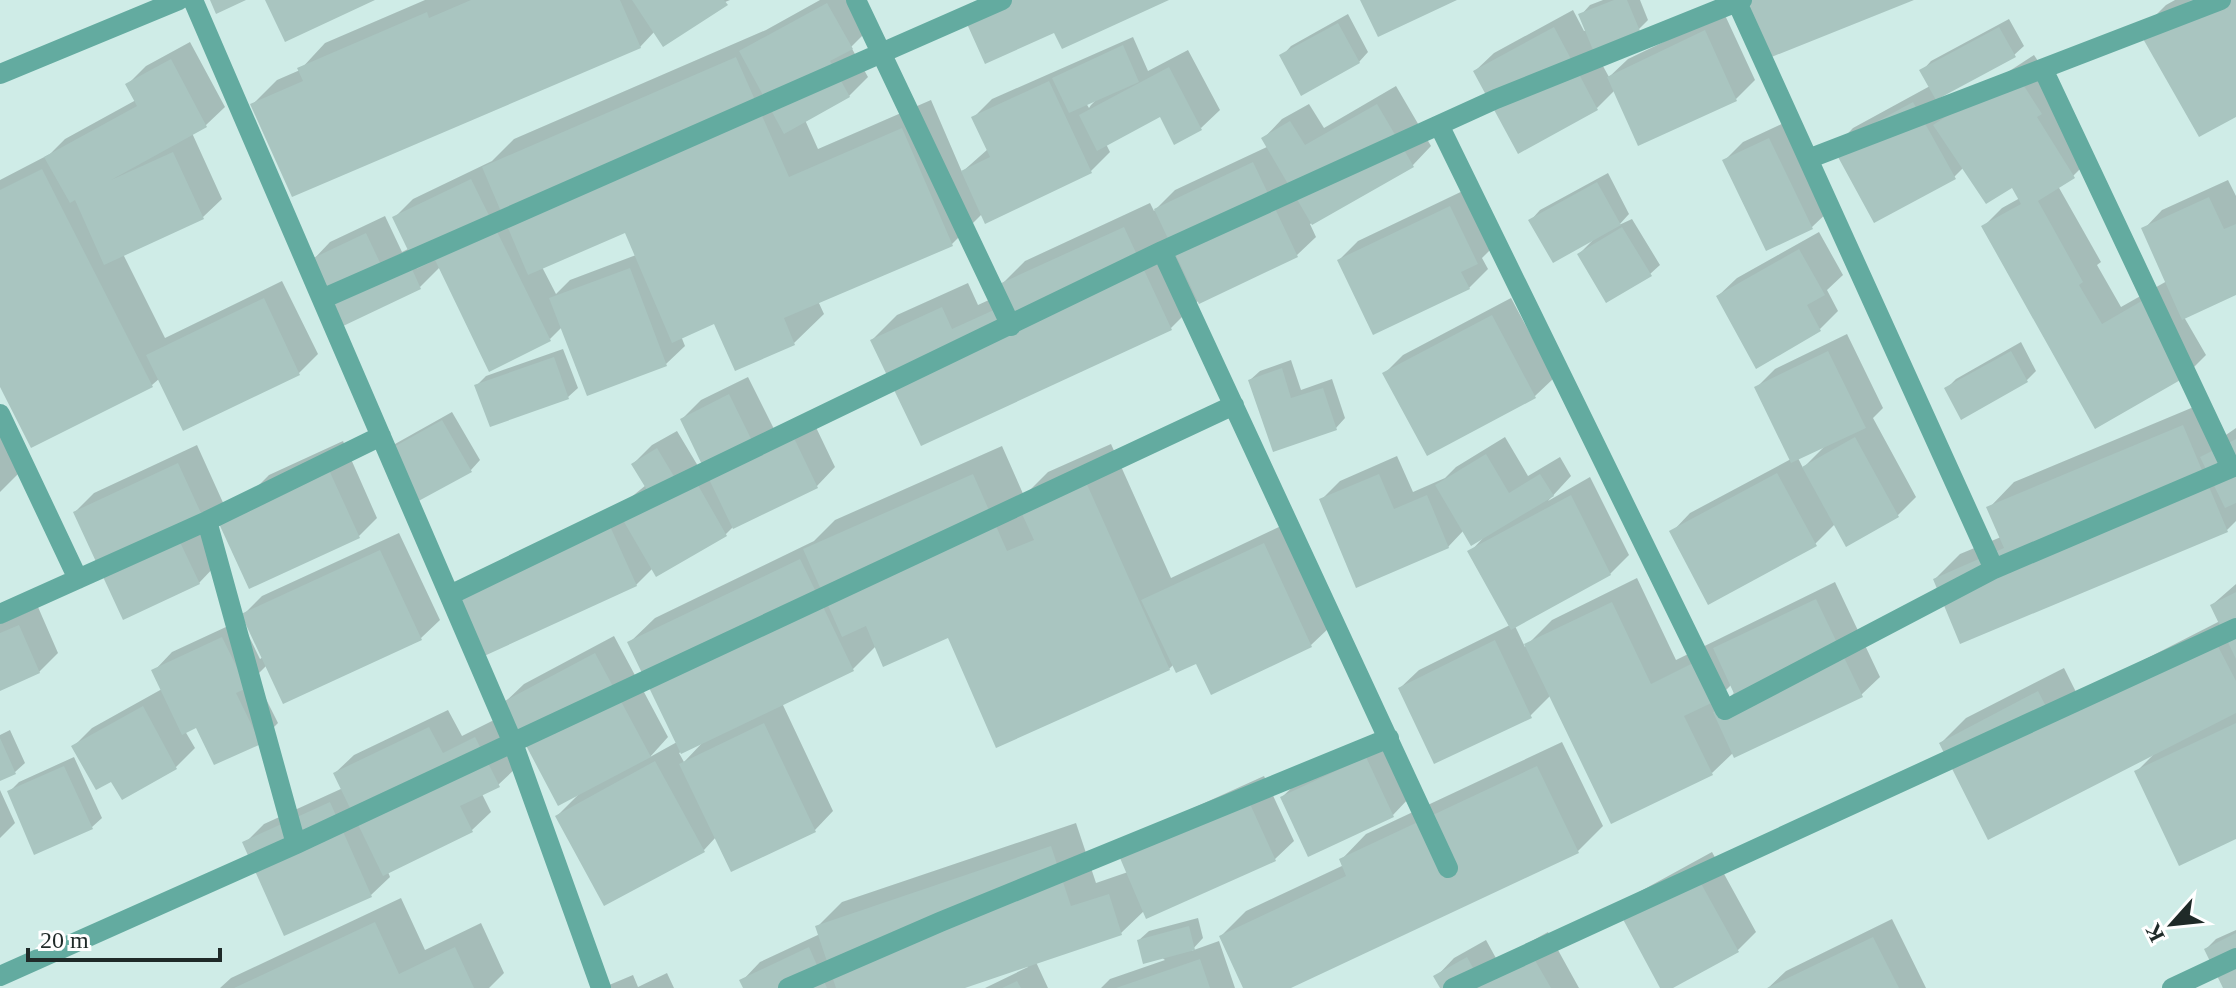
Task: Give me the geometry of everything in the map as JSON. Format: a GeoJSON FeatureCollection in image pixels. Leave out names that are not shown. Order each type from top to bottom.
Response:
{"type":"FeatureCollection","features":[{"type":"Feature","properties":{"kind":"street"},"geometry":{"type":"LineString","coordinates":[[0,74],[179,0]]}},
{"type":"Feature","properties":{"kind":"street"},"geometry":{"type":"LineString","coordinates":[[193,0],[513,743],[601,988]]}},
{"type":"Feature","properties":{"kind":"street"},"geometry":{"type":"LineString","coordinates":[[856,0],[1011,326]]}},
{"type":"Feature","properties":{"kind":"street"},"geometry":{"type":"LineString","coordinates":[[322,299],[1002,0]]}},
{"type":"Feature","properties":{"kind":"street"},"geometry":{"type":"LineString","coordinates":[[1808,159],[2221,0]]}},
{"type":"Feature","properties":{"kind":"street"},"geometry":{"type":"LineString","coordinates":[[450,595],[1162,251],[1496,99],[1738,1],[1994,569]]}},
{"type":"Feature","properties":{"kind":"street"},"geometry":{"type":"LineString","coordinates":[[1439,125],[1725,710],[1994,569],[2234,467],[2043,69]]}},
{"type":"Feature","properties":{"kind":"street"},"geometry":{"type":"LineString","coordinates":[[1162,251],[1448,868]]}},
{"type":"Feature","properties":{"kind":"street"},"geometry":{"type":"LineString","coordinates":[[0,976],[296,844],[1234,405]]}},
{"type":"Feature","properties":{"kind":"street"},"geometry":{"type":"LineString","coordinates":[[0,414],[78,579]]}},
{"type":"Feature","properties":{"kind":"street"},"geometry":{"type":"LineString","coordinates":[[0,614],[207,521],[381,436]]}},
{"type":"Feature","properties":{"kind":"street"},"geometry":{"type":"LineString","coordinates":[[207,521],[296,844]]}},
{"type":"Feature","properties":{"kind":"street"},"geometry":{"type":"LineString","coordinates":[[1453,988],[2236,628]]}},
{"type":"Feature","properties":{"kind":"street"},"geometry":{"type":"LineString","coordinates":[[788,988],[954,916],[1389,738]]}},
{"type":"Feature","properties":{"kind":"street"},"geometry":{"type":"LineString","coordinates":[[2172,988],[2236,958]]}},
{"type":"Feature","properties":{"kind":"building"},"geometry":{"type":"Polygon","coordinates":[[[210,0],[246,0],[216,14],[210,0]]]}},
{"type":"Feature","properties":{"kind":"building"},"geometry":{"type":"Polygon","coordinates":[[[265,0],[375,0],[285,42],[265,0]]]}},
{"type":"Feature","properties":{"kind":"building"},"geometry":{"type":"Polygon","coordinates":[[[471,0],[620,0],[641,48],[292,197],[250,104],[303,81],[297,68],[427,12],[429,18],[471,0]]]}},
{"type":"Feature","properties":{"kind":"building"},"geometry":{"type":"Polygon","coordinates":[[[632,0],[724,0],[728,5],[663,47],[632,0]]]}},
{"type":"Feature","properties":{"kind":"building"},"geometry":{"type":"Polygon","coordinates":[[[982,0],[1169,0],[1062,49],[1054,33],[985,64],[963,15],[982,0]]]}},
{"type":"Feature","properties":{"kind":"building"},"geometry":{"type":"Polygon","coordinates":[[[1360,0],[1457,0],[1378,37],[1360,0]]]}},
{"type":"Feature","properties":{"kind":"building"},"geometry":{"type":"Polygon","coordinates":[[[1614,0],[1627,0],[1640,31],[1593,50],[1578,14],[1614,0]]]}},
{"type":"Feature","properties":{"kind":"building"},"geometry":{"type":"Polygon","coordinates":[[[1746,0],[1914,0],[1769,58],[1746,0]]]}},
{"type":"Feature","properties":{"kind":"building"},"geometry":{"type":"Polygon","coordinates":[[[2191,0],[2236,0],[2236,117],[2199,137],[2138,30],[2191,0]]]}},
{"type":"Feature","properties":{"kind":"building"},"geometry":{"type":"Polygon","coordinates":[[[827,3],[853,49],[830,61],[850,97],[784,134],[739,51],[827,3]]]}},
{"type":"Feature","properties":{"kind":"building"},"geometry":{"type":"Polygon","coordinates":[[[1338,23],[1360,63],[1301,96],[1279,55],[1338,23]]]}},
{"type":"Feature","properties":{"kind":"building"},"geometry":{"type":"Polygon","coordinates":[[[1554,27],[1598,110],[1518,154],[1473,71],[1554,27]]]}},
{"type":"Feature","properties":{"kind":"building"},"geometry":{"type":"Polygon","coordinates":[[[1999,27],[2016,57],[1936,100],[1919,70],[1999,27]]]}},
{"type":"Feature","properties":{"kind":"building"},"geometry":{"type":"Polygon","coordinates":[[[1705,30],[1737,101],[1638,146],[1607,77],[1705,30]]]}},
{"type":"Feature","properties":{"kind":"building"},"geometry":{"type":"Polygon","coordinates":[[[1123,45],[1139,82],[1069,113],[1052,78],[1123,45]]]}},
{"type":"Feature","properties":{"kind":"building"},"geometry":{"type":"Polygon","coordinates":[[[736,57],[789,177],[902,128],[953,246],[784,318],[795,345],[735,371],[714,324],[672,343],[625,233],[528,275],[482,167],[736,57]]]}},
{"type":"Feature","properties":{"kind":"building"},"geometry":{"type":"Polygon","coordinates":[[[171,59],[207,127],[111,180],[173,152],[204,219],[104,265],[75,200],[70,203],[44,157],[137,106],[125,84],[171,59]]]}},
{"type":"Feature","properties":{"kind":"building"},"geometry":{"type":"Polygon","coordinates":[[[1169,67],[1202,130],[1174,145],[1160,117],[1097,151],[1079,115],[1169,67]]]}},
{"type":"Feature","properties":{"kind":"building"},"geometry":{"type":"Polygon","coordinates":[[[2015,72],[2042,114],[2037,117],[2075,178],[2038,201],[2083,282],[2079,285],[2102,324],[2145,299],[2189,375],[2095,429],[1981,226],[2021,204],[2012,188],[1986,204],[1933,125],[2015,72]]]}},
{"type":"Feature","properties":{"kind":"building"},"geometry":{"type":"Polygon","coordinates":[[[1049,81],[1092,173],[985,224],[961,171],[990,157],[971,117],[1049,81]]]}},
{"type":"Feature","properties":{"kind":"building"},"geometry":{"type":"Polygon","coordinates":[[[1913,102],[1956,179],[1874,223],[1832,146],[1913,102]]]}},
{"type":"Feature","properties":{"kind":"building"},"geometry":{"type":"Polygon","coordinates":[[[1377,104],[1414,167],[1312,225],[1261,138],[1290,121],[1305,145],[1377,104]]]}},
{"type":"Feature","properties":{"kind":"building"},"geometry":{"type":"Polygon","coordinates":[[[1769,138],[1813,229],[1766,251],[1722,160],[1769,138]]]}},
{"type":"Feature","properties":{"kind":"building"},"geometry":{"type":"Polygon","coordinates":[[[1253,162],[1298,257],[1199,304],[1154,209],[1253,162]]]}},
{"type":"Feature","properties":{"kind":"building"},"geometry":{"type":"Polygon","coordinates":[[[42,169],[153,387],[31,448],[0,387],[0,190],[42,169]]]}},
{"type":"Feature","properties":{"kind":"building"},"geometry":{"type":"Polygon","coordinates":[[[471,179],[551,341],[489,372],[435,260],[417,269],[392,217],[471,179]]]}},
{"type":"Feature","properties":{"kind":"building"},"geometry":{"type":"Polygon","coordinates":[[[1597,182],[1621,225],[1553,263],[1528,220],[1597,182]]]}},
{"type":"Feature","properties":{"kind":"building"},"geometry":{"type":"Polygon","coordinates":[[[2209,197],[2224,229],[2236,224],[2236,295],[2182,320],[2141,228],[2209,197]]]}},
{"type":"Feature","properties":{"kind":"building"},"geometry":{"type":"Polygon","coordinates":[[[1450,206],[1478,264],[1461,272],[1470,289],[1373,335],[1337,260],[1450,206]]]}},
{"type":"Feature","properties":{"kind":"building"},"geometry":{"type":"Polygon","coordinates":[[[1124,227],[1172,330],[921,446],[870,340],[942,307],[952,329],[1007,304],[997,285],[1124,227]]]}},
{"type":"Feature","properties":{"kind":"building"},"geometry":{"type":"Polygon","coordinates":[[[1622,227],[1652,276],[1606,303],[1577,254],[1622,227]]]}},
{"type":"Feature","properties":{"kind":"building"},"geometry":{"type":"Polygon","coordinates":[[[366,233],[383,269],[407,258],[421,289],[341,327],[309,260],[366,233]]]}},
{"type":"Feature","properties":{"kind":"building"},"geometry":{"type":"Polygon","coordinates":[[[1799,249],[1825,295],[1807,305],[1821,331],[1756,369],[1716,296],[1799,249]]]}},
{"type":"Feature","properties":{"kind":"building"},"geometry":{"type":"Polygon","coordinates":[[[630,268],[667,366],[587,396],[549,298],[630,268]]]}},
{"type":"Feature","properties":{"kind":"building"},"geometry":{"type":"Polygon","coordinates":[[[264,298],[300,375],[183,431],[146,355],[264,298]]]}},
{"type":"Feature","properties":{"kind":"building"},"geometry":{"type":"Polygon","coordinates":[[[1492,315],[1536,398],[1427,456],[1382,373],[1492,315]]]}},
{"type":"Feature","properties":{"kind":"building"},"geometry":{"type":"Polygon","coordinates":[[[1828,351],[1866,428],[1791,463],[1754,387],[1828,351]]]}},
{"type":"Feature","properties":{"kind":"building"},"geometry":{"type":"Polygon","coordinates":[[[2011,351],[2028,382],[1961,420],[1944,388],[2011,351]]]}},
{"type":"Feature","properties":{"kind":"building"},"geometry":{"type":"Polygon","coordinates":[[[554,357],[569,399],[490,427],[474,385],[554,357]]]}},
{"type":"Feature","properties":{"kind":"building"},"geometry":{"type":"Polygon","coordinates":[[[1282,368],[1291,398],[1323,388],[1337,430],[1273,452],[1248,380],[1282,368]]]}},
{"type":"Feature","properties":{"kind":"building"},"geometry":{"type":"Polygon","coordinates":[[[729,394],[758,453],[793,436],[818,488],[733,529],[680,419],[729,394]]]}},
{"type":"Feature","properties":{"kind":"building"},"geometry":{"type":"Polygon","coordinates":[[[442,420],[472,472],[413,504],[383,453],[442,420]]]}},
{"type":"Feature","properties":{"kind":"building"},"geometry":{"type":"Polygon","coordinates":[[[2183,425],[2228,532],[1960,644],[1933,579],[2004,548],[1986,507],[2183,425]]]}},
{"type":"Feature","properties":{"kind":"building"},"geometry":{"type":"Polygon","coordinates":[[[1855,437],[1899,517],[1846,547],[1802,467],[1855,437]]]}},
{"type":"Feature","properties":{"kind":"building"},"geometry":{"type":"Polygon","coordinates":[[[2236,439],[2236,503],[2225,508],[2200,457],[2236,439]]]}},
{"type":"Feature","properties":{"kind":"building"},"geometry":{"type":"Polygon","coordinates":[[[657,448],[681,488],[695,480],[727,536],[656,577],[616,508],[647,490],[631,464],[657,448]]]}},
{"type":"Feature","properties":{"kind":"building"},"geometry":{"type":"Polygon","coordinates":[[[1486,454],[1509,493],[1540,474],[1554,496],[1471,546],[1435,485],[1486,454]]]}},
{"type":"Feature","properties":{"kind":"building"},"geometry":{"type":"Polygon","coordinates":[[[324,459],[360,538],[249,589],[215,515],[324,459]]]}},
{"type":"Feature","properties":{"kind":"building"},"geometry":{"type":"Polygon","coordinates":[[[178,463],[206,524],[178,538],[200,584],[123,620],[73,512],[178,463]]]}},
{"type":"Feature","properties":{"kind":"building"},"geometry":{"type":"Polygon","coordinates":[[[1081,471],[1170,670],[996,748],[948,638],[883,667],[866,626],[842,637],[803,549],[973,474],[1007,551],[1034,540],[1016,501],[1081,471]]]}},
{"type":"Feature","properties":{"kind":"building"},"geometry":{"type":"Polygon","coordinates":[[[1777,473],[1817,546],[1708,605],[1669,531],[1777,473]]]}},
{"type":"Feature","properties":{"kind":"building"},"geometry":{"type":"Polygon","coordinates":[[[1379,474],[1394,509],[1427,495],[1449,548],[1356,588],[1319,499],[1379,474]]]}},
{"type":"Feature","properties":{"kind":"building"},"geometry":{"type":"Polygon","coordinates":[[[1571,495],[1611,575],[1511,630],[1467,551],[1571,495]]]}},
{"type":"Feature","properties":{"kind":"building"},"geometry":{"type":"Polygon","coordinates":[[[609,524],[637,586],[482,657],[454,593],[609,524]]]}},
{"type":"Feature","properties":{"kind":"building"},"geometry":{"type":"Polygon","coordinates":[[[1264,543],[1312,647],[1211,695],[1196,664],[1176,673],[1141,600],[1264,543]]]}},
{"type":"Feature","properties":{"kind":"building"},"geometry":{"type":"Polygon","coordinates":[[[380,550],[422,640],[283,704],[241,614],[380,550]]]}},
{"type":"Feature","properties":{"kind":"building"},"geometry":{"type":"Polygon","coordinates":[[[800,559],[854,671],[681,754],[627,642],[800,559]]]}},
{"type":"Feature","properties":{"kind":"building"},"geometry":{"type":"Polygon","coordinates":[[[2236,592],[2236,659],[2210,605],[2236,592]]]}},
{"type":"Feature","properties":{"kind":"building"},"geometry":{"type":"Polygon","coordinates":[[[1816,599],[1863,697],[1734,758],[1713,712],[1737,700],[1713,648],[1816,599]]]}},
{"type":"Feature","properties":{"kind":"building"},"geometry":{"type":"Polygon","coordinates":[[[1612,602],[1651,684],[1703,658],[1722,698],[1684,716],[1713,775],[1611,824],[1524,644],[1612,602]]]}},
{"type":"Feature","properties":{"kind":"building"},"geometry":{"type":"Polygon","coordinates":[[[19,625],[40,673],[0,691],[0,633],[19,625]]]}},
{"type":"Feature","properties":{"kind":"building"},"geometry":{"type":"Polygon","coordinates":[[[2212,635],[2236,681],[2236,713],[1988,840],[1939,743],[2038,691],[2052,718],[2212,635]]]}},
{"type":"Feature","properties":{"kind":"building"},"geometry":{"type":"Polygon","coordinates":[[[222,637],[247,688],[236,693],[261,744],[214,765],[196,728],[182,735],[151,670],[222,637]]]}},
{"type":"Feature","properties":{"kind":"building"},"geometry":{"type":"Polygon","coordinates":[[[1495,640],[1532,718],[1434,764],[1398,688],[1495,640]]]}},
{"type":"Feature","properties":{"kind":"building"},"geometry":{"type":"Polygon","coordinates":[[[595,653],[651,757],[558,806],[503,702],[595,653]]]}},
{"type":"Feature","properties":{"kind":"building"},"geometry":{"type":"Polygon","coordinates":[[[143,706],[177,769],[122,800],[111,782],[96,790],[71,746],[143,706]]]}},
{"type":"Feature","properties":{"kind":"building"},"geometry":{"type":"Polygon","coordinates":[[[764,723],[816,832],[731,872],[679,764],[764,723]]]}},
{"type":"Feature","properties":{"kind":"building"},"geometry":{"type":"Polygon","coordinates":[[[2236,723],[2236,839],[2179,866],[2134,771],[2236,723]]]}},
{"type":"Feature","properties":{"kind":"building"},"geometry":{"type":"Polygon","coordinates":[[[429,727],[443,753],[475,737],[500,787],[460,806],[473,832],[383,876],[333,773],[429,727]]]}},
{"type":"Feature","properties":{"kind":"building"},"geometry":{"type":"Polygon","coordinates":[[[0,738],[16,774],[0,781],[0,738]]]}},
{"type":"Feature","properties":{"kind":"building"},"geometry":{"type":"Polygon","coordinates":[[[1366,757],[1394,817],[1308,857],[1280,797],[1366,757]]]}},
{"type":"Feature","properties":{"kind":"building"},"geometry":{"type":"Polygon","coordinates":[[[655,761],[705,852],[604,906],[555,816],[655,761]]]}},
{"type":"Feature","properties":{"kind":"building"},"geometry":{"type":"Polygon","coordinates":[[[64,766],[93,829],[34,855],[7,791],[64,766]]]}},
{"type":"Feature","properties":{"kind":"building"},"geometry":{"type":"Polygon","coordinates":[[[1537,766],[1579,853],[1291,988],[1243,988],[1219,936],[1346,876],[1339,859],[1537,766]]]}},
{"type":"Feature","properties":{"kind":"building"},"geometry":{"type":"Polygon","coordinates":[[[1245,793],[1276,861],[1146,919],[1117,851],[1245,793]]]}},
{"type":"Feature","properties":{"kind":"building"},"geometry":{"type":"Polygon","coordinates":[[[330,802],[372,897],[284,936],[242,842],[330,802]]]}},
{"type":"Feature","properties":{"kind":"building"},"geometry":{"type":"Polygon","coordinates":[[[1051,846],[1071,906],[1109,894],[1122,935],[965,988],[836,988],[815,926],[1051,846]]]}},
{"type":"Feature","properties":{"kind":"building"},"geometry":{"type":"Polygon","coordinates":[[[1693,869],[1739,952],[1673,988],[1660,988],[1618,910],[1693,869]]]}},
{"type":"Feature","properties":{"kind":"building"},"geometry":{"type":"Polygon","coordinates":[[[375,922],[399,974],[455,947],[474,988],[234,988],[375,922]]]}},
{"type":"Feature","properties":{"kind":"building"},"geometry":{"type":"Polygon","coordinates":[[[1189,926],[1195,950],[1143,964],[1137,940],[1189,926]]]}},
{"type":"Feature","properties":{"kind":"building"},"geometry":{"type":"Polygon","coordinates":[[[2236,933],[2236,988],[2223,988],[2204,949],[2236,933]]]}},
{"type":"Feature","properties":{"kind":"building"},"geometry":{"type":"Polygon","coordinates":[[[1873,937],[1899,988],[1767,988],[1873,937]]]}},
{"type":"Feature","properties":{"kind":"building"},"geometry":{"type":"Polygon","coordinates":[[[809,947],[827,988],[743,988],[739,980],[809,947]]]}},
{"type":"Feature","properties":{"kind":"building"},"geometry":{"type":"Polygon","coordinates":[[[1529,950],[1551,988],[1440,988],[1433,976],[1467,957],[1478,977],[1529,950]]]}},
{"type":"Feature","properties":{"kind":"building"},"geometry":{"type":"Polygon","coordinates":[[[1200,959],[1210,988],[1116,988],[1200,959]]]}},
{"type":"Feature","properties":{"kind":"building"},"geometry":{"type":"Polygon","coordinates":[[[1017,981],[1021,988],[1002,988],[1017,981]]]}}]}
